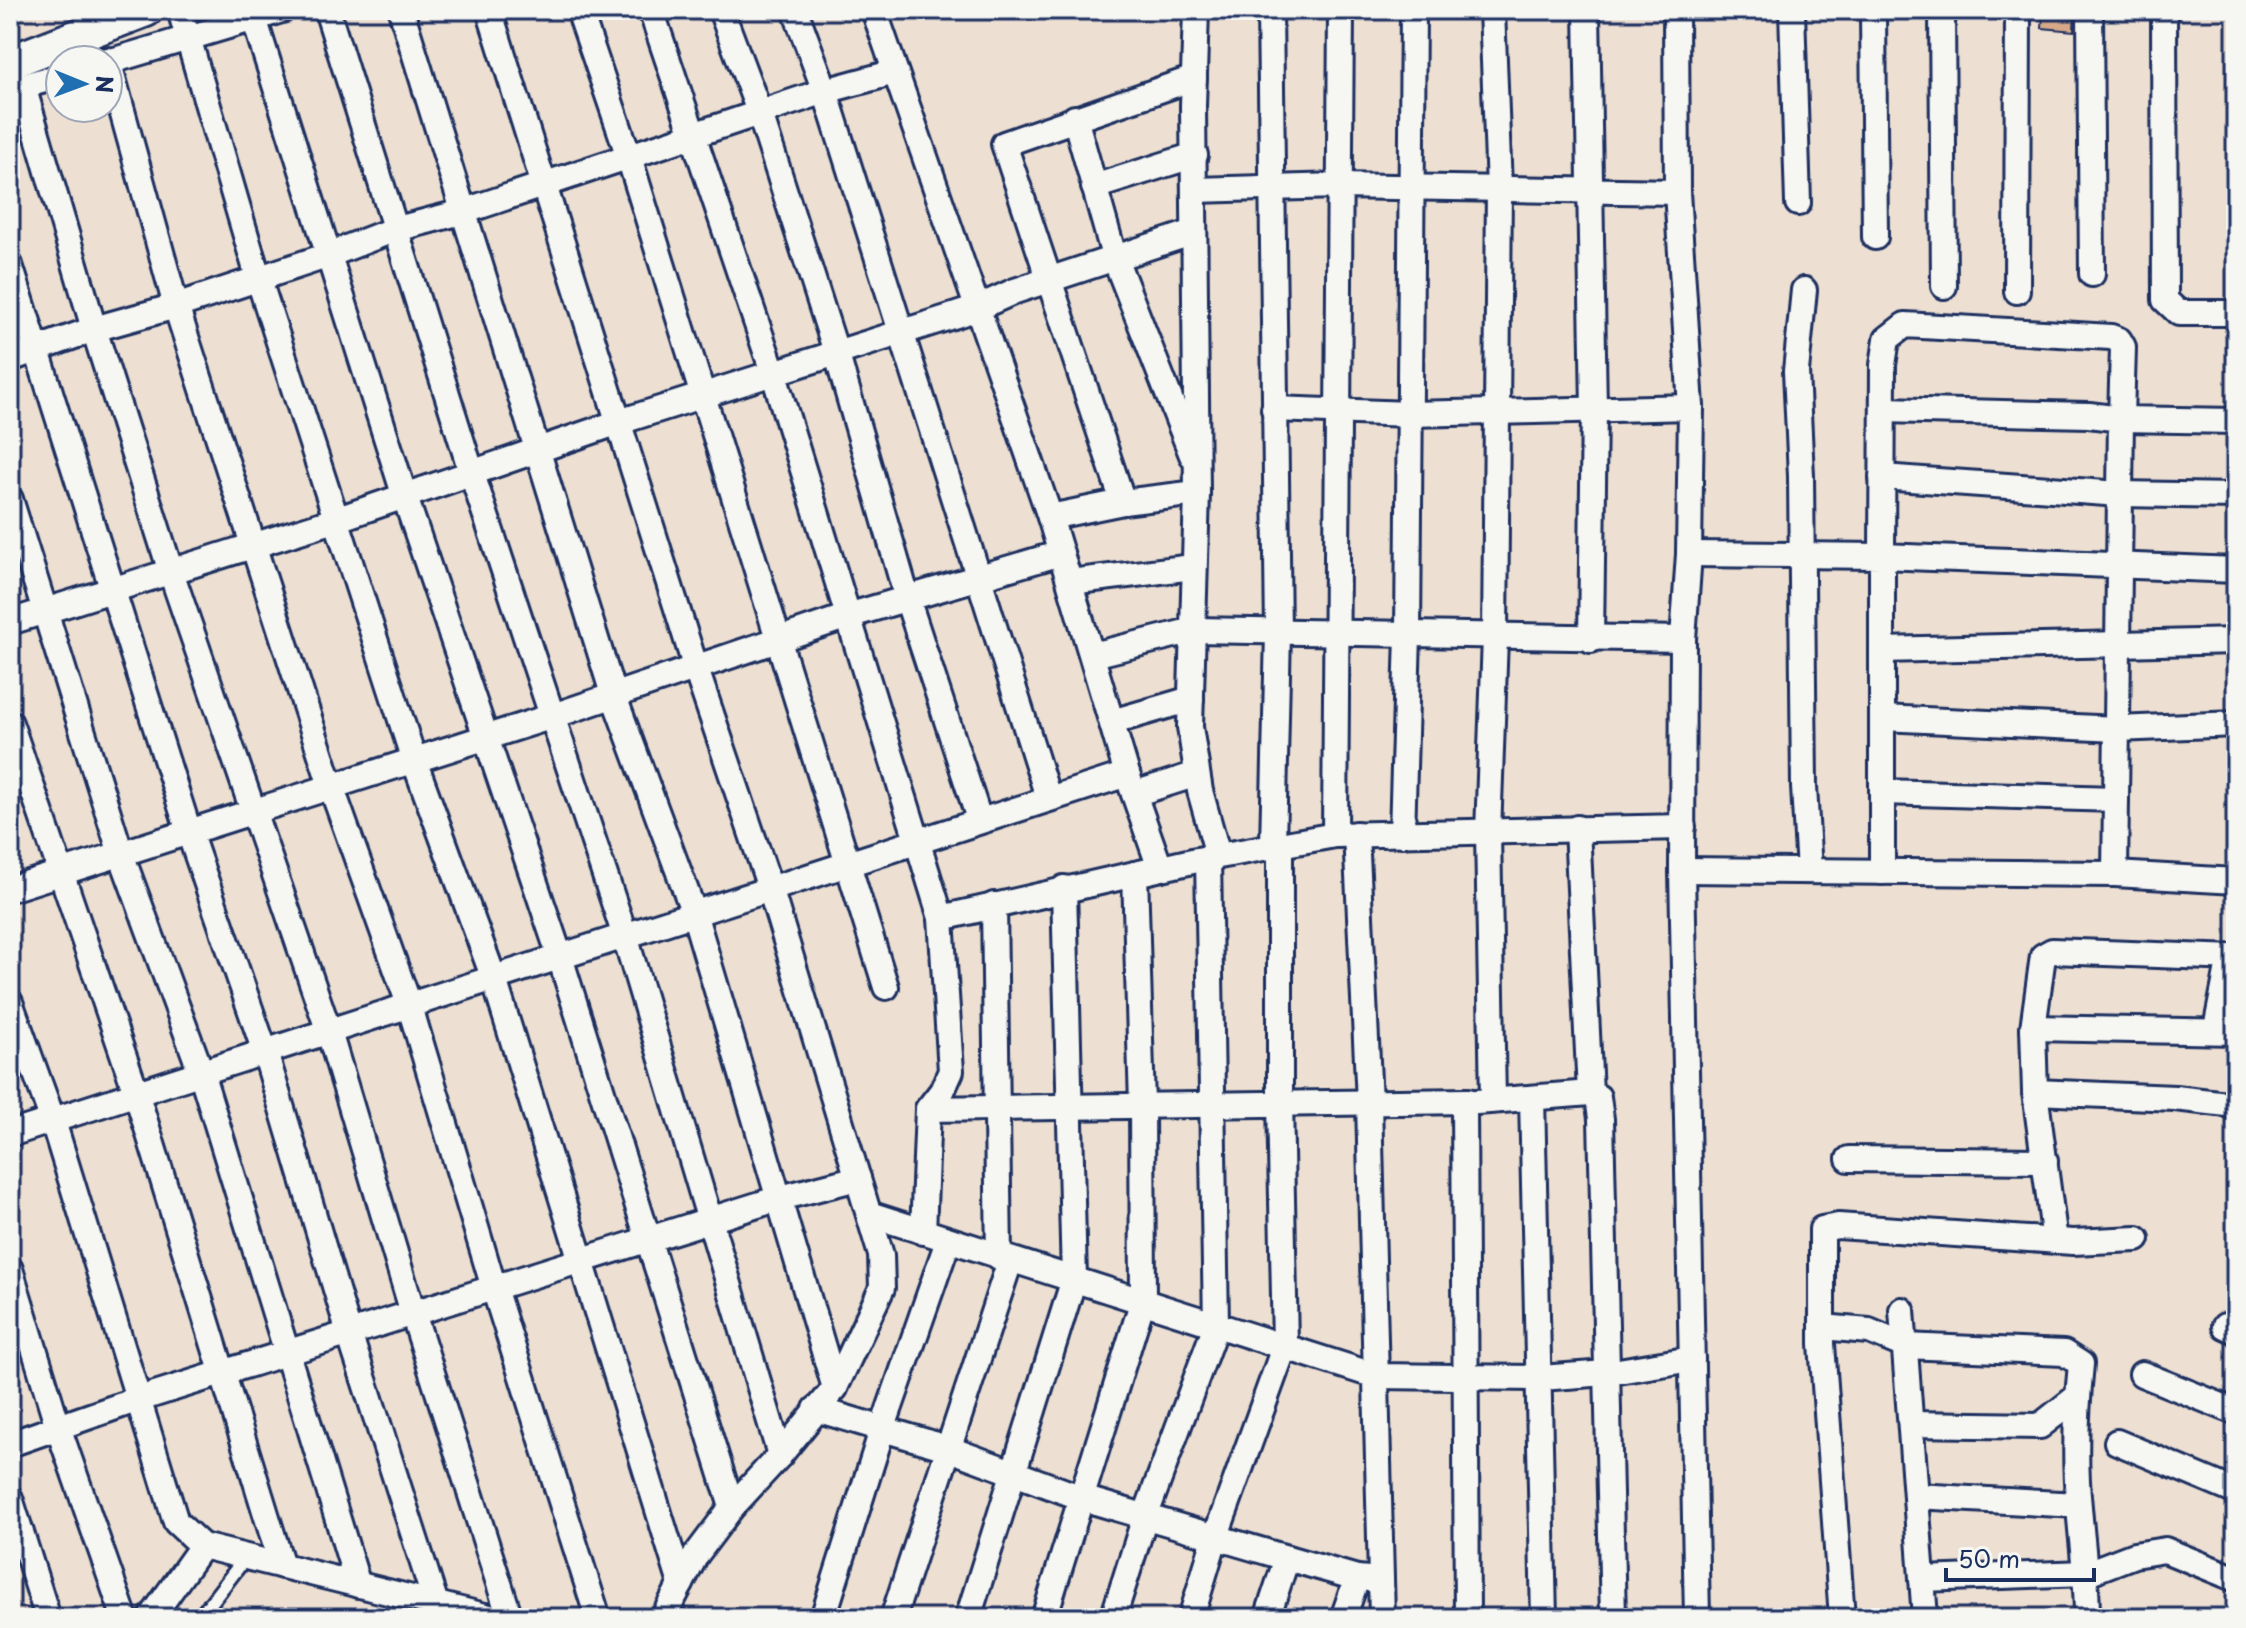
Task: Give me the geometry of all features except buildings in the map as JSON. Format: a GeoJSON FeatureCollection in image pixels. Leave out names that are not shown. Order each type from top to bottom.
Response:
{"type":"FeatureCollection","features":[{"type":"Feature","properties":{"kind":"street"},"geometry":{"type":"LineString","coordinates":[[180,10],[258,277],[414,760],[494,979],[681,1584]]}},
{"type":"Feature","properties":{"kind":"street"},"geometry":{"type":"LineString","coordinates":[[124,56],[282,10]]}},
{"type":"Feature","properties":{"kind":"street"},"geometry":{"type":"LineString","coordinates":[[327,10],[393,230],[625,936],[780,1455]]}},
{"type":"Feature","properties":{"kind":"street"},"geometry":{"type":"LineString","coordinates":[[401,10],[613,694],[694,913],[835,1388]]}},
{"type":"Feature","properties":{"kind":"street"},"geometry":{"type":"LineString","coordinates":[[489,10],[541,184],[696,669],[770,888],[881,1255],[882,1288],[835,1388],[732,1507],[696,1555],[663,1618]]}},
{"type":"Feature","properties":{"kind":"street"},"geometry":{"type":"LineString","coordinates":[[579,10],[629,157],[886,987]]}},
{"type":"Feature","properties":{"kind":"street"},"geometry":{"type":"LineString","coordinates":[[651,10],[851,615],[915,842],[941,918],[951,1071],[942,1091],[928,1109],[923,1232]]}},
{"type":"Feature","properties":{"kind":"street"},"geometry":{"type":"LineString","coordinates":[[721,10],[760,114],[837,355],[907,598],[979,819]]}},
{"type":"Feature","properties":{"kind":"street"},"geometry":{"type":"LineString","coordinates":[[795,10],[825,91],[1048,797]]}},
{"type":"Feature","properties":{"kind":"street"},"geometry":{"type":"LineString","coordinates":[[874,10],[975,309],[1050,517],[1131,784],[1160,868]]}},
{"type":"Feature","properties":{"kind":"street"},"geometry":{"type":"LineString","coordinates":[[1113,1618],[1145,1517],[1216,1325],[1211,1105],[1213,856],[1190,727],[1197,493],[1194,232],[1196,10]]}},
{"type":"Feature","properties":{"kind":"street"},"geometry":{"type":"LineString","coordinates":[[1191,1618],[1215,1538],[1285,1345],[1270,10]]}},
{"type":"Feature","properties":{"kind":"street"},"geometry":{"type":"LineString","coordinates":[[1341,10],[1334,633],[1345,834],[1369,1102],[1376,1376],[1369,1579],[1382,1618]]}},
{"type":"Feature","properties":{"kind":"street"},"geometry":{"type":"LineString","coordinates":[[1402,834],[1408,635],[1413,10]]}},
{"type":"Feature","properties":{"kind":"street"},"geometry":{"type":"LineString","coordinates":[[1492,10],[1499,188],[1495,637],[1488,833],[1493,1100]]}},
{"type":"Feature","properties":{"kind":"street"},"geometry":{"type":"LineString","coordinates":[[1587,10],[1594,409],[1591,640]]}},
{"type":"Feature","properties":{"kind":"street"},"geometry":{"type":"LineString","coordinates":[[1676,10],[1677,192],[1691,407],[1689,554],[1683,639],[1682,870],[1697,1618]]}},
{"type":"Feature","properties":{"kind":"street"},"geometry":{"type":"LineString","coordinates":[[1792,10],[1798,203]]}},
{"type":"Feature","properties":{"kind":"street"},"geometry":{"type":"LineString","coordinates":[[1873,10],[1875,237]]}},
{"type":"Feature","properties":{"kind":"street"},"geometry":{"type":"LineString","coordinates":[[1942,10],[1944,286]]}},
{"type":"Feature","properties":{"kind":"street"},"geometry":{"type":"LineString","coordinates":[[2017,291],[2018,10]]}},
{"type":"Feature","properties":{"kind":"street"},"geometry":{"type":"LineString","coordinates":[[2090,10],[2092,274]]}},
{"type":"Feature","properties":{"kind":"street"},"geometry":{"type":"LineString","coordinates":[[2164,10],[2165,300],[2179,313],[2236,313]]}},
{"type":"Feature","properties":{"kind":"street"},"geometry":{"type":"LineString","coordinates":[[112,44],[119,16]]}},
{"type":"Feature","properties":{"kind":"street"},"geometry":{"type":"LineString","coordinates":[[14,81],[119,16]]}},
{"type":"Feature","properties":{"kind":"street"},"geometry":{"type":"LineString","coordinates":[[254,18],[326,256],[483,736],[560,957],[645,1240],[732,1507]]}},
{"type":"Feature","properties":{"kind":"street"},"geometry":{"type":"LineString","coordinates":[[10,359],[94,329],[176,306],[326,256],[393,230],[462,212],[825,91],[895,72]]}},
{"type":"Feature","properties":{"kind":"street"},"geometry":{"type":"LineString","coordinates":[[14,81],[44,78]]}},
{"type":"Feature","properties":{"kind":"street"},"geometry":{"type":"LineString","coordinates":[[1123,502],[1004,144],[1194,78]]}},
{"type":"Feature","properties":{"kind":"street"},"geometry":{"type":"LineString","coordinates":[[14,81],[171,572],[329,1032],[413,1313],[510,1618]]}},
{"type":"Feature","properties":{"kind":"street"},"geometry":{"type":"LineString","coordinates":[[1075,118],[1114,256],[1197,469]]}},
{"type":"Feature","properties":{"kind":"street"},"geometry":{"type":"LineString","coordinates":[[124,119],[176,306],[331,786],[410,1007],[598,1618]]}},
{"type":"Feature","properties":{"kind":"street"},"geometry":{"type":"LineString","coordinates":[[1094,187],[1195,155]]}},
{"type":"Feature","properties":{"kind":"street"},"geometry":{"type":"LineString","coordinates":[[1195,190],[1338,186],[1677,192]]}},
{"type":"Feature","properties":{"kind":"street"},"geometry":{"type":"LineString","coordinates":[[10,622],[338,519],[619,422],[837,355],[975,309],[1015,291],[1048,283],[1114,256],[1194,232]]}},
{"type":"Feature","properties":{"kind":"street"},"geometry":{"type":"LineString","coordinates":[[10,265],[189,832],[265,1052],[349,1333],[436,1604]]}},
{"type":"Feature","properties":{"kind":"street"},"geometry":{"type":"LineString","coordinates":[[1804,290],[1796,371],[1804,787],[1809,871]]}},
{"type":"Feature","properties":{"kind":"street"},"geometry":{"type":"LineString","coordinates":[[1882,872],[1883,410],[1887,339],[1905,325],[2119,340],[2123,347],[2115,874]]}},
{"type":"Feature","properties":{"kind":"street"},"geometry":{"type":"LineString","coordinates":[[1274,409],[1410,414],[1691,407]]}},
{"type":"Feature","properties":{"kind":"street"},"geometry":{"type":"LineString","coordinates":[[1883,410],[2236,421]]}},
{"type":"Feature","properties":{"kind":"street"},"geometry":{"type":"LineString","coordinates":[[1882,477],[2120,494],[2236,496]]}},
{"type":"Feature","properties":{"kind":"street"},"geometry":{"type":"LineString","coordinates":[[1050,517],[1123,502],[1197,493]]}},
{"type":"Feature","properties":{"kind":"street"},"geometry":{"type":"LineString","coordinates":[[10,499],[121,854],[201,1072],[284,1353],[358,1585]]}},
{"type":"Feature","properties":{"kind":"street"},"geometry":{"type":"LineString","coordinates":[[10,889],[553,716],[851,615],[1061,553]]}},
{"type":"Feature","properties":{"kind":"street"},"geometry":{"type":"LineString","coordinates":[[1689,554],[1882,556],[2120,568],[2236,570]]}},
{"type":"Feature","properties":{"kind":"street"},"geometry":{"type":"LineString","coordinates":[[1070,582],[1193,567]]}},
{"type":"Feature","properties":{"kind":"street"},"geometry":{"type":"LineString","coordinates":[[1093,655],[1194,630],[1591,640],[1683,639]]}},
{"type":"Feature","properties":{"kind":"street"},"geometry":{"type":"LineString","coordinates":[[1882,650],[2236,641]]}},
{"type":"Feature","properties":{"kind":"street"},"geometry":{"type":"LineString","coordinates":[[1112,722],[1191,699]]}},
{"type":"Feature","properties":{"kind":"street"},"geometry":{"type":"LineString","coordinates":[[1882,718],[2117,729],[2236,724]]}},
{"type":"Feature","properties":{"kind":"street"},"geometry":{"type":"LineString","coordinates":[[10,723],[136,1092],[282,1566]]}},
{"type":"Feature","properties":{"kind":"street"},"geometry":{"type":"LineString","coordinates":[[10,1134],[52,1118],[410,1007],[1048,797],[1197,774]]}},
{"type":"Feature","properties":{"kind":"street"},"geometry":{"type":"LineString","coordinates":[[1882,792],[2116,799]]}},
{"type":"Feature","properties":{"kind":"street"},"geometry":{"type":"LineString","coordinates":[[941,918],[1213,856],[1345,834],[1683,827]]}},
{"type":"Feature","properties":{"kind":"street"},"geometry":{"type":"LineString","coordinates":[[1577,828],[1590,1093]]}},
{"type":"Feature","properties":{"kind":"street"},"geometry":{"type":"LineString","coordinates":[[1682,870],[2115,874],[2236,881]]}},
{"type":"Feature","properties":{"kind":"street"},"geometry":{"type":"LineString","coordinates":[[1044,1618],[1143,1300],[1142,1105],[1135,874]]}},
{"type":"Feature","properties":{"kind":"street"},"geometry":{"type":"LineString","coordinates":[[968,1618],[1074,1279],[1064,888]]}},
{"type":"Feature","properties":{"kind":"street"},"geometry":{"type":"LineString","coordinates":[[893,1618],[1004,1259],[994,905]]}},
{"type":"Feature","properties":{"kind":"street"},"geometry":{"type":"LineString","coordinates":[[2033,1028],[2226,1030],[2233,958],[2047,952],[2043,956],[2033,1028],[2035,1092],[2055,1241]]}},
{"type":"Feature","properties":{"kind":"street"},"geometry":{"type":"LineString","coordinates":[[10,1002],[52,1118],[136,1400],[176,1522],[202,1546],[493,1618]]}},
{"type":"Feature","properties":{"kind":"street"},"geometry":{"type":"LineString","coordinates":[[2035,1092],[2175,1098],[2236,1105]]}},
{"type":"Feature","properties":{"kind":"street"},"geometry":{"type":"LineString","coordinates":[[928,1109],[1211,1105],[1280,1101],[1468,1101],[1590,1093],[1598,1097],[1613,1618]]}},
{"type":"Feature","properties":{"kind":"street"},"geometry":{"type":"LineString","coordinates":[[1532,1098],[1541,1378],[1544,1618]]}},
{"type":"Feature","properties":{"kind":"street"},"geometry":{"type":"LineString","coordinates":[[1467,1618],[1463,1108],[1468,1101]]}},
{"type":"Feature","properties":{"kind":"street"},"geometry":{"type":"LineString","coordinates":[[1849,1159],[2045,1161]]}},
{"type":"Feature","properties":{"kind":"street"},"geometry":{"type":"LineString","coordinates":[[10,1444],[284,1353],[780,1198],[858,1178]]}},
{"type":"Feature","properties":{"kind":"street"},"geometry":{"type":"LineString","coordinates":[[869,1214],[1376,1376],[1541,1378],[1606,1373],[1692,1359]]}},
{"type":"Feature","properties":{"kind":"street"},"geometry":{"type":"LineString","coordinates":[[1842,1618],[1822,1327],[1822,1229],[1838,1226],[2055,1241],[2137,1239]]}},
{"type":"Feature","properties":{"kind":"street"},"geometry":{"type":"LineString","coordinates":[[823,1618],[883,1427],[948,1241]]}},
{"type":"Feature","properties":{"kind":"street"},"geometry":{"type":"LineString","coordinates":[[10,1269],[58,1427],[124,1616]]}},
{"type":"Feature","properties":{"kind":"street"},"geometry":{"type":"LineString","coordinates":[[1902,1310],[1925,1618]]}},
{"type":"Feature","properties":{"kind":"street"},"geometry":{"type":"LineString","coordinates":[[1822,1327],[1869,1331],[1905,1346],[2064,1353],[2081,1364],[2078,1505],[2087,1573],[2087,1618]]}},
{"type":"Feature","properties":{"kind":"street"},"geometry":{"type":"LineString","coordinates":[[2142,1374],[2236,1412]]}},
{"type":"Feature","properties":{"kind":"street"},"geometry":{"type":"LineString","coordinates":[[1911,1424],[2040,1426],[2078,1396]]}},
{"type":"Feature","properties":{"kind":"street"},"geometry":{"type":"LineString","coordinates":[[816,1409],[947,1448],[1082,1498],[1369,1579]]}},
{"type":"Feature","properties":{"kind":"street"},"geometry":{"type":"LineString","coordinates":[[2117,1442],[2236,1492]]}},
{"type":"Feature","properties":{"kind":"street"},"geometry":{"type":"LineString","coordinates":[[1916,1496],[2078,1505]]}},
{"type":"Feature","properties":{"kind":"street"},"geometry":{"type":"LineString","coordinates":[[10,1498],[48,1618]]}},
{"type":"Feature","properties":{"kind":"street"},"geometry":{"type":"LineString","coordinates":[[151,1618],[202,1546]]}},
{"type":"Feature","properties":{"kind":"street"},"geometry":{"type":"LineString","coordinates":[[1922,1579],[2087,1573],[2134,1555],[2165,1550],[2236,1579]]}},
{"type":"Feature","properties":{"kind":"street"},"geometry":{"type":"LineString","coordinates":[[1267,1618],[1287,1558]]}},
{"type":"Feature","properties":{"kind":"street"},"geometry":{"type":"LineString","coordinates":[[1343,1618],[1369,1579]]}},
{"type":"Feature","properties":{"kind":"lane"},"geometry":{"type":"LineString","coordinates":[[199,1618],[246,1557]]}}]}
